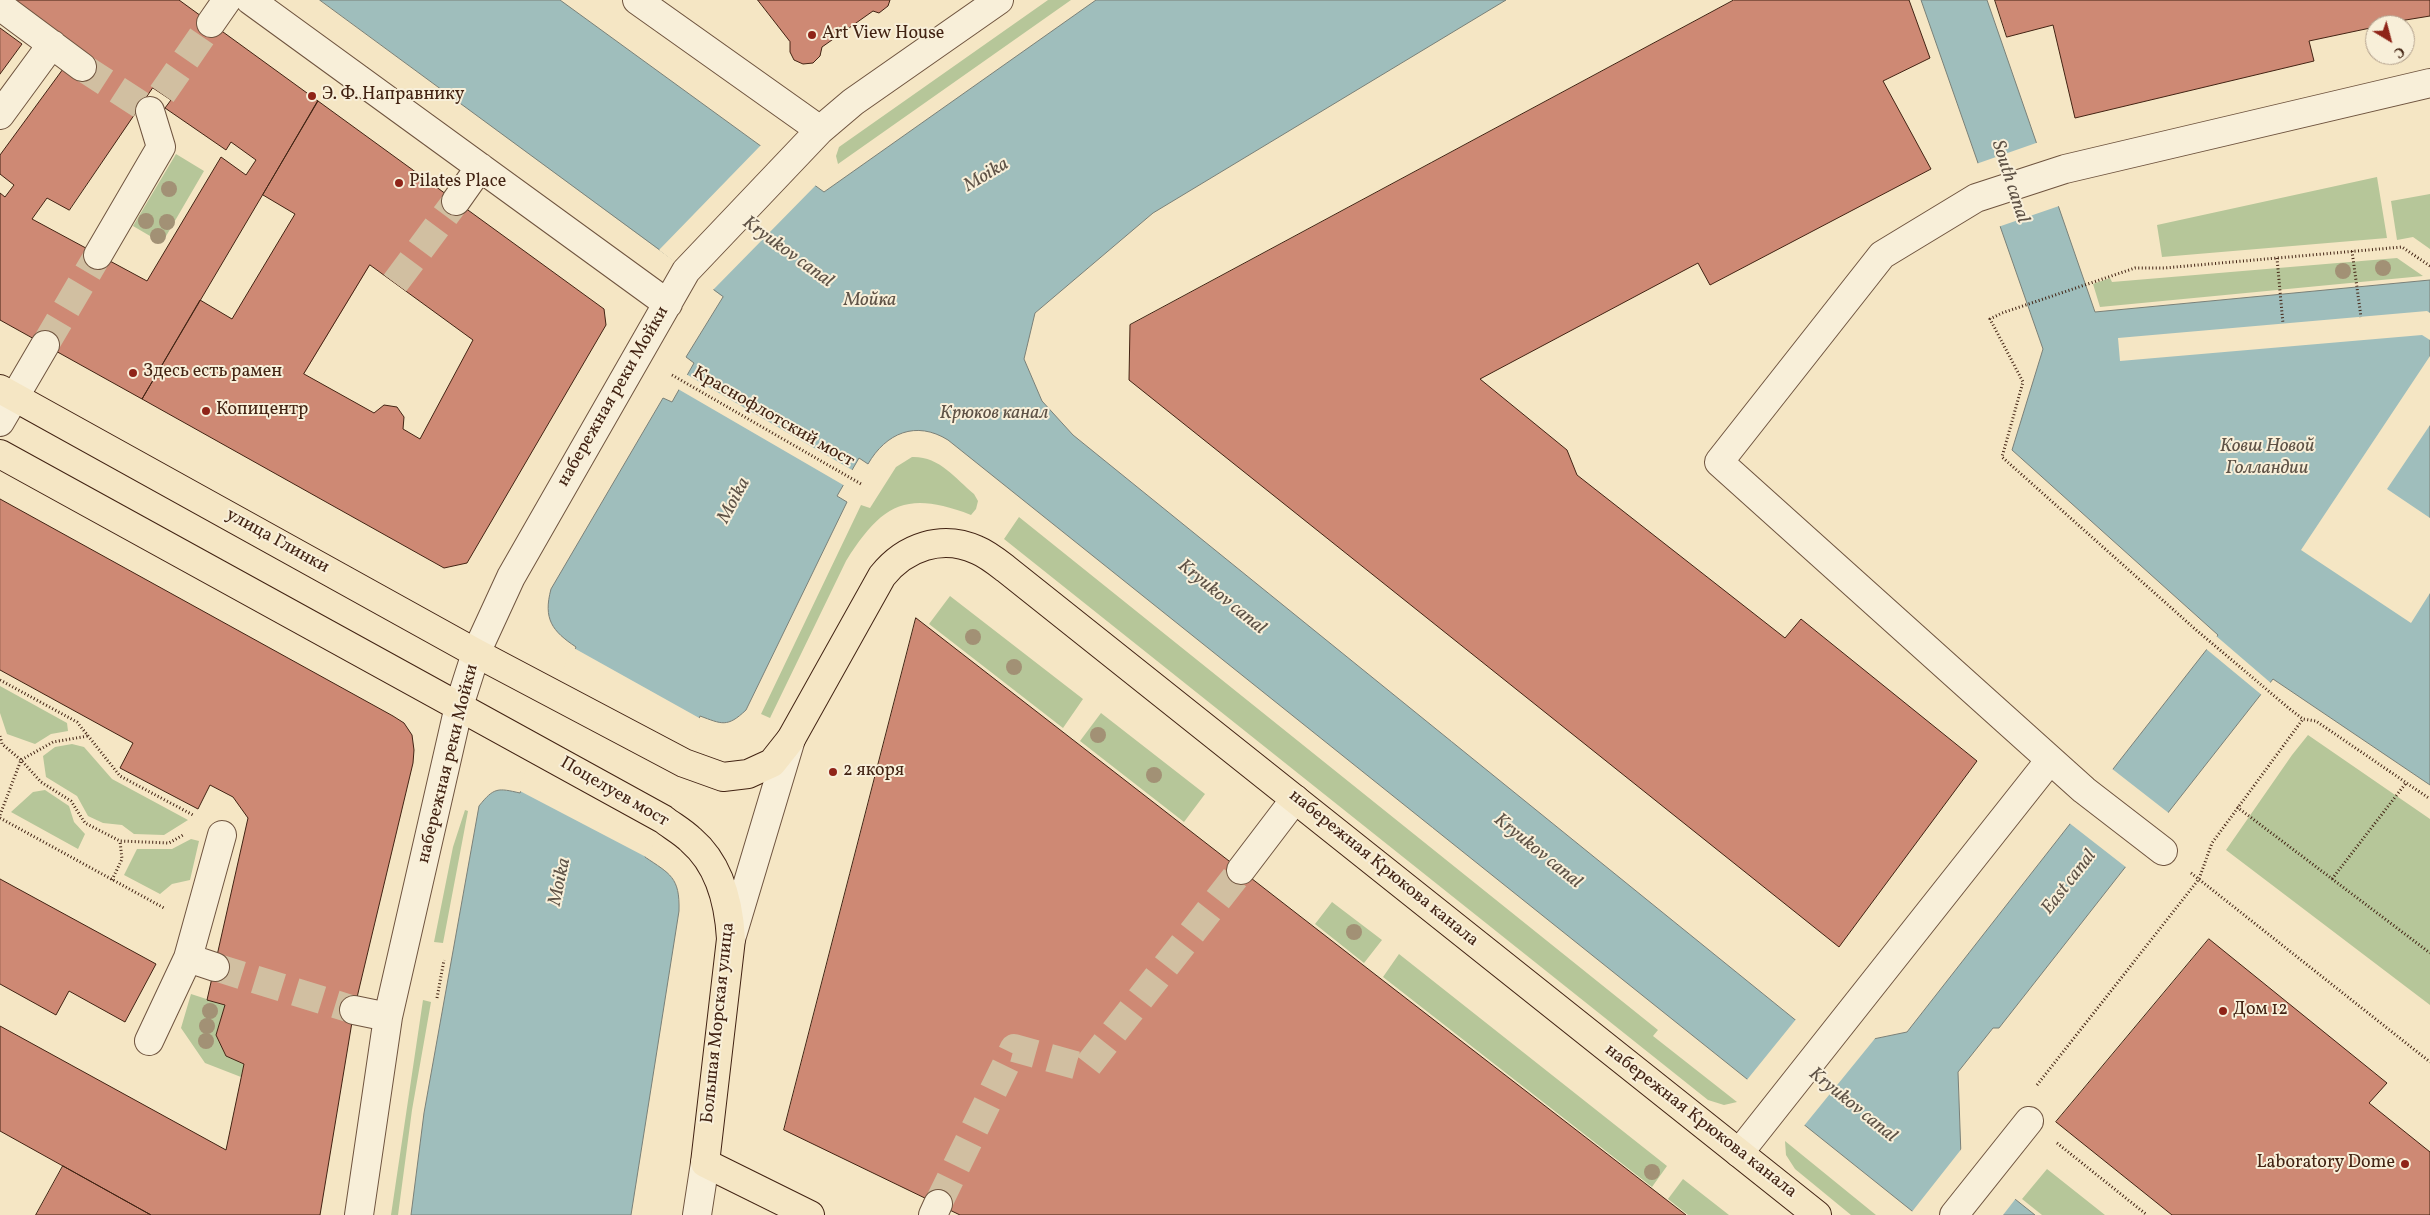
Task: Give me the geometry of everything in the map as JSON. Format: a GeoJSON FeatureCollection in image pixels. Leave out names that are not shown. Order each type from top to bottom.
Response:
{"type":"FeatureCollection","features":[{"type":"Feature","properties":{"kind":"main road","name":"улица Глинки"},"geometry":{"type":"LineString","coordinates":[[7,393],[476,653],[684,763],[723,777],[748,774],[772,763],[791,740]]}},
{"type":"Feature","properties":{"kind":"main road"},"geometry":{"type":"LineString","coordinates":[[0,454],[459,706]]}},
{"type":"Feature","properties":{"kind":"main road","name":"набережная Крюкова канала"},"geometry":{"type":"LineString","coordinates":[[791,740],[882,576],[898,559],[929,544],[963,544],[977,550],[1006,569],[1817,1215]]}},
{"type":"Feature","properties":{"kind":"main road","name":"Поцелуев мост"},"geometry":{"type":"LineString","coordinates":[[459,706],[663,819],[692,840]]}},
{"type":"Feature","properties":{"kind":"main road","name":"Большая Морская улица"},"geometry":{"type":"LineString","coordinates":[[692,840],[709,862],[723,888],[730,912],[731,939],[704,1163]]}},
{"type":"Feature","properties":{"kind":"main road"},"geometry":{"type":"LineString","coordinates":[[704,1163],[810,1215]]}},
{"type":"Feature","properties":{"kind":"street"},"geometry":{"type":"LineString","coordinates":[[211,23],[227,0]]}},
{"type":"Feature","properties":{"kind":"street"},"geometry":{"type":"LineString","coordinates":[[250,0],[668,304]]}},
{"type":"Feature","properties":{"kind":"street"},"geometry":{"type":"LineString","coordinates":[[637,0],[820,130],[853,102],[999,0]]}},
{"type":"Feature","properties":{"kind":"street"},"geometry":{"type":"LineString","coordinates":[[0,6],[82,66]]}},
{"type":"Feature","properties":{"kind":"street"},"geometry":{"type":"LineString","coordinates":[[0,115],[52,44]]}},
{"type":"Feature","properties":{"kind":"street"},"geometry":{"type":"LineString","coordinates":[[2163,851],[2084,790],[1719,462],[1882,255],[1976,198],[2065,169],[2430,83]]}},
{"type":"Feature","properties":{"kind":"street"},"geometry":{"type":"LineString","coordinates":[[98,255],[161,148],[151,103]]}},
{"type":"Feature","properties":{"kind":"street","name":"набережная реки Мойки"},"geometry":{"type":"LineString","coordinates":[[360,1215],[388,1017],[459,706],[476,653],[512,577],[686,270],[790,164],[820,130]]}},
{"type":"Feature","properties":{"kind":"street"},"geometry":{"type":"LineString","coordinates":[[456,201],[480,168]]}},
{"type":"Feature","properties":{"kind":"street"},"geometry":{"type":"LineString","coordinates":[[0,422],[7,393],[45,345]]}},
{"type":"Feature","properties":{"kind":"street"},"geometry":{"type":"LineString","coordinates":[[731,939],[791,740]]}},
{"type":"Feature","properties":{"kind":"street"},"geometry":{"type":"LineString","coordinates":[[1739,1153],[2050,760]]}},
{"type":"Feature","properties":{"kind":"street"},"geometry":{"type":"LineString","coordinates":[[1241,870],[1295,799]]}},
{"type":"Feature","properties":{"kind":"street"},"geometry":{"type":"LineString","coordinates":[[149,1041],[188,958],[196,926],[214,829]]}},
{"type":"Feature","properties":{"kind":"street"},"geometry":{"type":"LineString","coordinates":[[188,958],[214,967]]}},
{"type":"Feature","properties":{"kind":"street"},"geometry":{"type":"LineString","coordinates":[[354,1010],[388,1017]]}},
{"type":"Feature","properties":{"kind":"street"},"geometry":{"type":"LineString","coordinates":[[1954,1215],[2029,1121]]}},
{"type":"Feature","properties":{"kind":"street","name":"Большая Морская улица"},"geometry":{"type":"LineString","coordinates":[[696,1215],[704,1163]]}},
{"type":"Feature","properties":{"kind":"path"},"geometry":{"type":"LineString","coordinates":[[2430,266],[2402,247],[2164,268],[2134,268],[2002,313],[1990,319],[2024,382],[2002,457],[2195,629],[2291,710],[2303,719],[2316,721],[2430,799]]}},
{"type":"Feature","properties":{"kind":"path"},"geometry":{"type":"LineString","coordinates":[[2352,251],[2361,317]]}},
{"type":"Feature","properties":{"kind":"path"},"geometry":{"type":"LineString","coordinates":[[2277,258],[2283,324]]}},
{"type":"Feature","properties":{"kind":"path","name":"Краснофлотский мост"},"geometry":{"type":"LineString","coordinates":[[672,375],[861,484]]}},
{"type":"Feature","properties":{"kind":"path"},"geometry":{"type":"LineString","coordinates":[[0,680],[77,722],[120,776],[214,829]]}},
{"type":"Feature","properties":{"kind":"path"},"geometry":{"type":"LineString","coordinates":[[2147,1215],[2029,1121],[2030,1093],[2199,879],[2212,843],[2303,719]]}},
{"type":"Feature","properties":{"kind":"path"},"geometry":{"type":"LineString","coordinates":[[0,736],[2,744],[21,760],[41,782],[71,800],[85,823],[120,841],[169,843],[214,829]]}},
{"type":"Feature","properties":{"kind":"path"},"geometry":{"type":"LineString","coordinates":[[88,736],[53,742],[21,760],[0,816],[196,926]]}},
{"type":"Feature","properties":{"kind":"path"},"geometry":{"type":"LineString","coordinates":[[2332,879],[2406,783]]}},
{"type":"Feature","properties":{"kind":"path"},"geometry":{"type":"LineString","coordinates":[[2237,807],[2430,953]]}},
{"type":"Feature","properties":{"kind":"path"},"geometry":{"type":"LineString","coordinates":[[112,880],[122,860],[120,841]]}},
{"type":"Feature","properties":{"kind":"path"},"geometry":{"type":"LineString","coordinates":[[2163,851],[2430,1062]]}},
{"type":"Feature","properties":{"kind":"path"},"geometry":{"type":"LineString","coordinates":[[437,998],[444,960]]}},
{"type":"Feature","properties":{"kind":"green space"},"geometry":{"type":"Polygon","coordinates":[[[1048,0],[1071,0],[838,164],[836,156],[839,147],[1048,0]]]}},
{"type":"Feature","properties":{"kind":"green space"},"geometry":{"type":"Polygon","coordinates":[[[176,154],[204,171],[162,243],[133,226],[176,154]]]}},
{"type":"Feature","properties":{"kind":"green space"},"geometry":{"type":"Polygon","coordinates":[[[2377,177],[2387,238],[2162,257],[2157,225],[2377,177]]]}},
{"type":"Feature","properties":{"kind":"green space"},"geometry":{"type":"Polygon","coordinates":[[[2430,194],[2430,249],[2413,237],[2397,240],[2391,201],[2430,194]]]}},
{"type":"Feature","properties":{"kind":"green space"},"geometry":{"type":"Polygon","coordinates":[[[2397,258],[2423,276],[2100,307],[2093,284],[2110,278],[2112,282],[2397,258]]]}},
{"type":"Feature","properties":{"kind":"green space"},"geometry":{"type":"Polygon","coordinates":[[[912,457],[930,460],[946,469],[974,494],[978,501],[976,509],[971,515],[948,507],[912,504],[898,507],[884,515],[872,526],[846,561],[770,718],[761,714],[861,505],[870,508],[896,467],[912,457]]]}},
{"type":"Feature","properties":{"kind":"green space"},"geometry":{"type":"Polygon","coordinates":[[[1019,517],[1658,1030],[1653,1036],[1737,1102],[1724,1105],[1708,1100],[1004,539],[1019,517]]]}},
{"type":"Feature","properties":{"kind":"green space"},"geometry":{"type":"Polygon","coordinates":[[[950,596],[1083,699],[1063,728],[929,624],[950,596]]]}},
{"type":"Feature","properties":{"kind":"green space"},"geometry":{"type":"Polygon","coordinates":[[[0,686],[67,723],[68,731],[51,734],[35,744],[7,734],[0,713],[0,686]]]}},
{"type":"Feature","properties":{"kind":"green space"},"geometry":{"type":"Polygon","coordinates":[[[1101,713],[1205,794],[1184,822],[1080,741],[1101,713]]]}},
{"type":"Feature","properties":{"kind":"green space"},"geometry":{"type":"Polygon","coordinates":[[[2308,735],[2430,819],[2430,1005],[2226,850],[2308,735]]]}},
{"type":"Feature","properties":{"kind":"green space"},"geometry":{"type":"Polygon","coordinates":[[[72,744],[84,747],[112,779],[188,820],[164,835],[134,834],[122,825],[103,823],[88,816],[77,796],[46,777],[43,756],[55,747],[72,744]]]}},
{"type":"Feature","properties":{"kind":"green space"},"geometry":{"type":"Polygon","coordinates":[[[45,790],[69,806],[74,822],[85,834],[78,849],[11,812],[33,792],[45,790]]]}},
{"type":"Feature","properties":{"kind":"green space"},"geometry":{"type":"Polygon","coordinates":[[[465,810],[468,811],[443,943],[434,942],[453,847],[465,810]]]}},
{"type":"Feature","properties":{"kind":"green space"},"geometry":{"type":"Polygon","coordinates":[[[191,839],[199,841],[190,880],[172,884],[160,894],[124,875],[137,849],[172,849],[191,839]]]}},
{"type":"Feature","properties":{"kind":"green space"},"geometry":{"type":"Polygon","coordinates":[[[1332,902],[1382,940],[1364,963],[1315,924],[1332,902]]]}},
{"type":"Feature","properties":{"kind":"green space"},"geometry":{"type":"Polygon","coordinates":[[[1399,954],[1667,1166],[1652,1187],[1383,977],[1399,954]]]}},
{"type":"Feature","properties":{"kind":"green space"},"geometry":{"type":"Polygon","coordinates":[[[191,994],[225,1005],[216,1035],[226,1056],[244,1064],[241,1077],[205,1063],[181,1028],[191,994]]]}},
{"type":"Feature","properties":{"kind":"green space"},"geometry":{"type":"Polygon","coordinates":[[[423,1000],[431,1002],[412,1110],[398,1215],[391,1215],[423,1000]]]}},
{"type":"Feature","properties":{"kind":"green space"},"geometry":{"type":"Polygon","coordinates":[[[1785,1141],[1876,1215],[1851,1215],[1795,1169],[1786,1155],[1785,1141]]]}},
{"type":"Feature","properties":{"kind":"green space"},"geometry":{"type":"Polygon","coordinates":[[[2047,1169],[2105,1215],[2042,1215],[2022,1199],[2047,1169]]]}},
{"type":"Feature","properties":{"kind":"green space"},"geometry":{"type":"Polygon","coordinates":[[[1683,1179],[1729,1215],[1688,1215],[1668,1199],[1683,1179]]]}},
{"type":"Feature","properties":{"kind":"water"},"geometry":{"type":"Polygon","coordinates":[[[320,0],[560,0],[824,192],[1096,0],[1506,0],[1153,213],[1035,313],[1024,359],[1042,401],[1073,435],[1830,1048],[1907,1032],[2218,635],[2012,450],[2043,349],[1921,0],[1987,0],[2095,312],[2430,280],[2430,785],[2273,679],[1999,1028],[1993,1028],[1958,1072],[1961,1156],[2035,1215],[1917,1215],[948,440],[925,431],[903,433],[884,444],[868,464],[859,458],[837,496],[847,502],[746,710],[734,720],[724,723],[700,716],[645,857],[672,878],[678,891],[679,911],[631,1215],[411,1215],[424,1113],[479,806],[489,795],[497,790],[520,793],[576,647],[555,630],[548,608],[551,589],[663,398],[672,402],[694,363],[686,357],[723,297],[320,0]]]}},
{"type":"Feature","properties":{"kind":"pier"},"geometry":{"type":"Polygon","coordinates":[[[2039,142],[2062,205],[1998,227],[1976,164],[2039,142]]]}},
{"type":"Feature","properties":{"kind":"pier"},"geometry":{"type":"Polygon","coordinates":[[[762,144],[817,184],[712,291],[659,250],[762,144]]]}},
{"type":"Feature","properties":{"kind":"pier"},"geometry":{"type":"Polygon","coordinates":[[[2427,311],[2430,313],[2430,340],[2422,335],[2120,361],[2118,338],[2427,311]]]}},
{"type":"Feature","properties":{"kind":"pier"},"geometry":{"type":"Polygon","coordinates":[[[2430,356],[2430,425],[2387,489],[2430,518],[2430,593],[2411,623],[2301,550],[2430,356]]]}},
{"type":"Feature","properties":{"kind":"pier"},"geometry":{"type":"Polygon","coordinates":[[[684,358],[692,363],[686,374],[854,471],[860,461],[869,466],[860,462],[845,486],[678,389],[671,400],[661,396],[670,399],[691,363],[684,358]]]}},
{"type":"Feature","properties":{"kind":"pier"},"geometry":{"type":"Polygon","coordinates":[[[2215,635],[2272,684],[2263,696],[2205,648],[2215,635]]]}},
{"type":"Feature","properties":{"kind":"pier"},"geometry":{"type":"Polygon","coordinates":[[[572,647],[701,719],[648,858],[518,790],[572,647]]]}},
{"type":"Feature","properties":{"kind":"pier"},"geometry":{"type":"Polygon","coordinates":[[[2111,768],[2170,814],[2127,868],[2068,822],[2111,768]]]}},
{"type":"Feature","properties":{"kind":"pier"},"geometry":{"type":"Polygon","coordinates":[[[1797,1018],[1830,1045],[1877,1036],[1803,1127],[1746,1081],[1797,1018]]]}},
{"type":"Feature","properties":{"kind":"pier"},"geometry":{"type":"Polygon","coordinates":[[[1963,1147],[1963,1154],[2017,1197],[2003,1215],[1913,1215],[1911,1213],[1963,1147]]]}},
{"type":"Feature","properties":{"kind":"building"},"geometry":{"type":"Polygon","coordinates":[[[12,0],[179,0],[318,101],[142,399],[0,320],[0,193],[5,197],[14,185],[0,174],[0,155],[63,69],[12,0]],[[153,88],[69,210],[47,198],[32,219],[147,281],[221,157],[246,175],[256,160],[231,142],[226,150],[165,108],[171,100],[153,88]]]}},
{"type":"Feature","properties":{"kind":"building","name":"Art View House"},"geometry":{"type":"Polygon","coordinates":[[[758,0],[890,0],[888,6],[879,13],[873,11],[822,47],[820,56],[813,63],[803,64],[794,60],[790,52],[790,42],[758,0]]]}},
{"type":"Feature","properties":{"kind":"building"},"geometry":{"type":"Polygon","coordinates":[[[1734,0],[1909,0],[1930,58],[1883,81],[1931,169],[1710,285],[1698,263],[1480,379],[1567,450],[1577,475],[1785,638],[1801,619],[1977,761],[1839,947],[1129,380],[1130,325],[1734,0]]]}},
{"type":"Feature","properties":{"kind":"building"},"geometry":{"type":"Polygon","coordinates":[[[1995,0],[2430,0],[2430,16],[2415,18],[2415,15],[2365,15],[2365,29],[2309,41],[2314,61],[2075,118],[2053,25],[2007,37],[1995,0]]]}},
{"type":"Feature","properties":{"kind":"building"},"geometry":{"type":"Polygon","coordinates":[[[0,28],[22,44],[0,74],[0,28]]]}},
{"type":"Feature","properties":{"kind":"building"},"geometry":{"type":"Polygon","coordinates":[[[318,101],[604,309],[606,325],[467,563],[444,568],[142,399],[200,300],[232,319],[295,214],[263,195],[318,101]],[[370,265],[304,374],[374,413],[384,405],[397,407],[404,417],[403,429],[420,439],[473,340],[370,265]]]}},
{"type":"Feature","properties":{"kind":"building"},"geometry":{"type":"Polygon","coordinates":[[[0,499],[393,716],[404,723],[412,735],[413,763],[354,1010],[320,1215],[151,1215],[0,1131],[0,1026],[226,1150],[244,1064],[226,1056],[216,1035],[225,1005],[207,1000],[248,818],[233,797],[210,785],[198,809],[120,768],[133,743],[0,670],[0,499]]]}},
{"type":"Feature","properties":{"kind":"building"},"geometry":{"type":"Polygon","coordinates":[[[916,618],[1686,1215],[960,1215],[784,1130],[916,618]]]}},
{"type":"Feature","properties":{"kind":"building"},"geometry":{"type":"Polygon","coordinates":[[[0,879],[156,964],[125,1022],[69,991],[56,1015],[0,984],[0,879]]]}},
{"type":"Feature","properties":{"kind":"building","name":"Дом 12"},"geometry":{"type":"Polygon","coordinates":[[[2209,939],[2387,1083],[2369,1103],[2430,1152],[2430,1215],[2172,1215],[2056,1122],[2209,939]]]}},
{"type":"Feature","properties":{"kind":"building"},"geometry":{"type":"Polygon","coordinates":[[[63,1166],[151,1215],[36,1215],[63,1166]]]}},
{"type":"Feature","properties":{"kind":"tunnel"},"geometry":{"type":"LineString","coordinates":[[162,94],[211,23]]}},
{"type":"Feature","properties":{"kind":"tunnel"},"geometry":{"type":"LineString","coordinates":[[82,67],[141,105]]}},
{"type":"Feature","properties":{"kind":"tunnel"},"geometry":{"type":"LineString","coordinates":[[395,283],[456,201]]}},
{"type":"Feature","properties":{"kind":"tunnel"},"geometry":{"type":"LineString","coordinates":[[45,345],[98,255]]}},
{"type":"Feature","properties":{"kind":"tunnel"},"geometry":{"type":"LineString","coordinates":[[938,1204],[1014,1048],[1086,1068],[1241,870]]}},
{"type":"Feature","properties":{"kind":"tunnel"},"geometry":{"type":"LineString","coordinates":[[215,967],[354,1010]]}},
{"type":"Feature","properties":{"kind":"place","name":"Art View House"},"geometry":{"type":"Point","coordinates":[812,35]}},
{"type":"Feature","properties":{"kind":"place","name":"Э. Ф. Направнику"},"geometry":{"type":"Point","coordinates":[312,96]}},
{"type":"Feature","properties":{"kind":"place","name":"Pilates Place"},"geometry":{"type":"Point","coordinates":[399,183]}},
{"type":"Feature","properties":{"kind":"place","name":"Здесь есть рамен"},"geometry":{"type":"Point","coordinates":[133,373]}},
{"type":"Feature","properties":{"kind":"place","name":"Копицентр"},"geometry":{"type":"Point","coordinates":[206,411]}},
{"type":"Feature","properties":{"kind":"place","name":"2 якоря"},"geometry":{"type":"Point","coordinates":[833,772]}},
{"type":"Feature","properties":{"kind":"place","name":"Дом 12"},"geometry":{"type":"Point","coordinates":[2223,1011]}},
{"type":"Feature","properties":{"kind":"place","name":"Laboratory Dome"},"geometry":{"type":"Point","coordinates":[2405,1164]}},
{"type":"Feature","properties":{"kind":"water label","name":"Moika"},"geometry":{"type":"Point","coordinates":[987,176]}},
{"type":"Feature","properties":{"kind":"water label","name":"South canal"},"geometry":{"type":"Point","coordinates":[2009,182]}},
{"type":"Feature","properties":{"kind":"water label","name":"Kryukov canal"},"geometry":{"type":"Point","coordinates":[787,253]}},
{"type":"Feature","properties":{"kind":"water label","name":"Мойка"},"geometry":{"type":"Point","coordinates":[870,302]}},
{"type":"Feature","properties":{"kind":"water label","name":"Крюков канал"},"geometry":{"type":"Point","coordinates":[994,415]}},
{"type":"Feature","properties":{"kind":"water label","name":"Ковш Новой Голландии"},"geometry":{"type":"Point","coordinates":[2267,459]}},
{"type":"Feature","properties":{"kind":"water label","name":"Moika"},"geometry":{"type":"Point","coordinates":[735,501]}},
{"type":"Feature","properties":{"kind":"water label","name":"Kryukov canal"},"geometry":{"type":"Point","coordinates":[1221,598]}},
{"type":"Feature","properties":{"kind":"water label","name":"Kryukov canal"},"geometry":{"type":"Point","coordinates":[1537,852]}},
{"type":"Feature","properties":{"kind":"water label","name":"Moika"},"geometry":{"type":"Point","coordinates":[561,882]}},
{"type":"Feature","properties":{"kind":"water label","name":"East canal"},"geometry":{"type":"Point","coordinates":[2070,883]}},
{"type":"Feature","properties":{"kind":"water label","name":"Kryukov canal"},"geometry":{"type":"Point","coordinates":[1852,1106]}}]}
